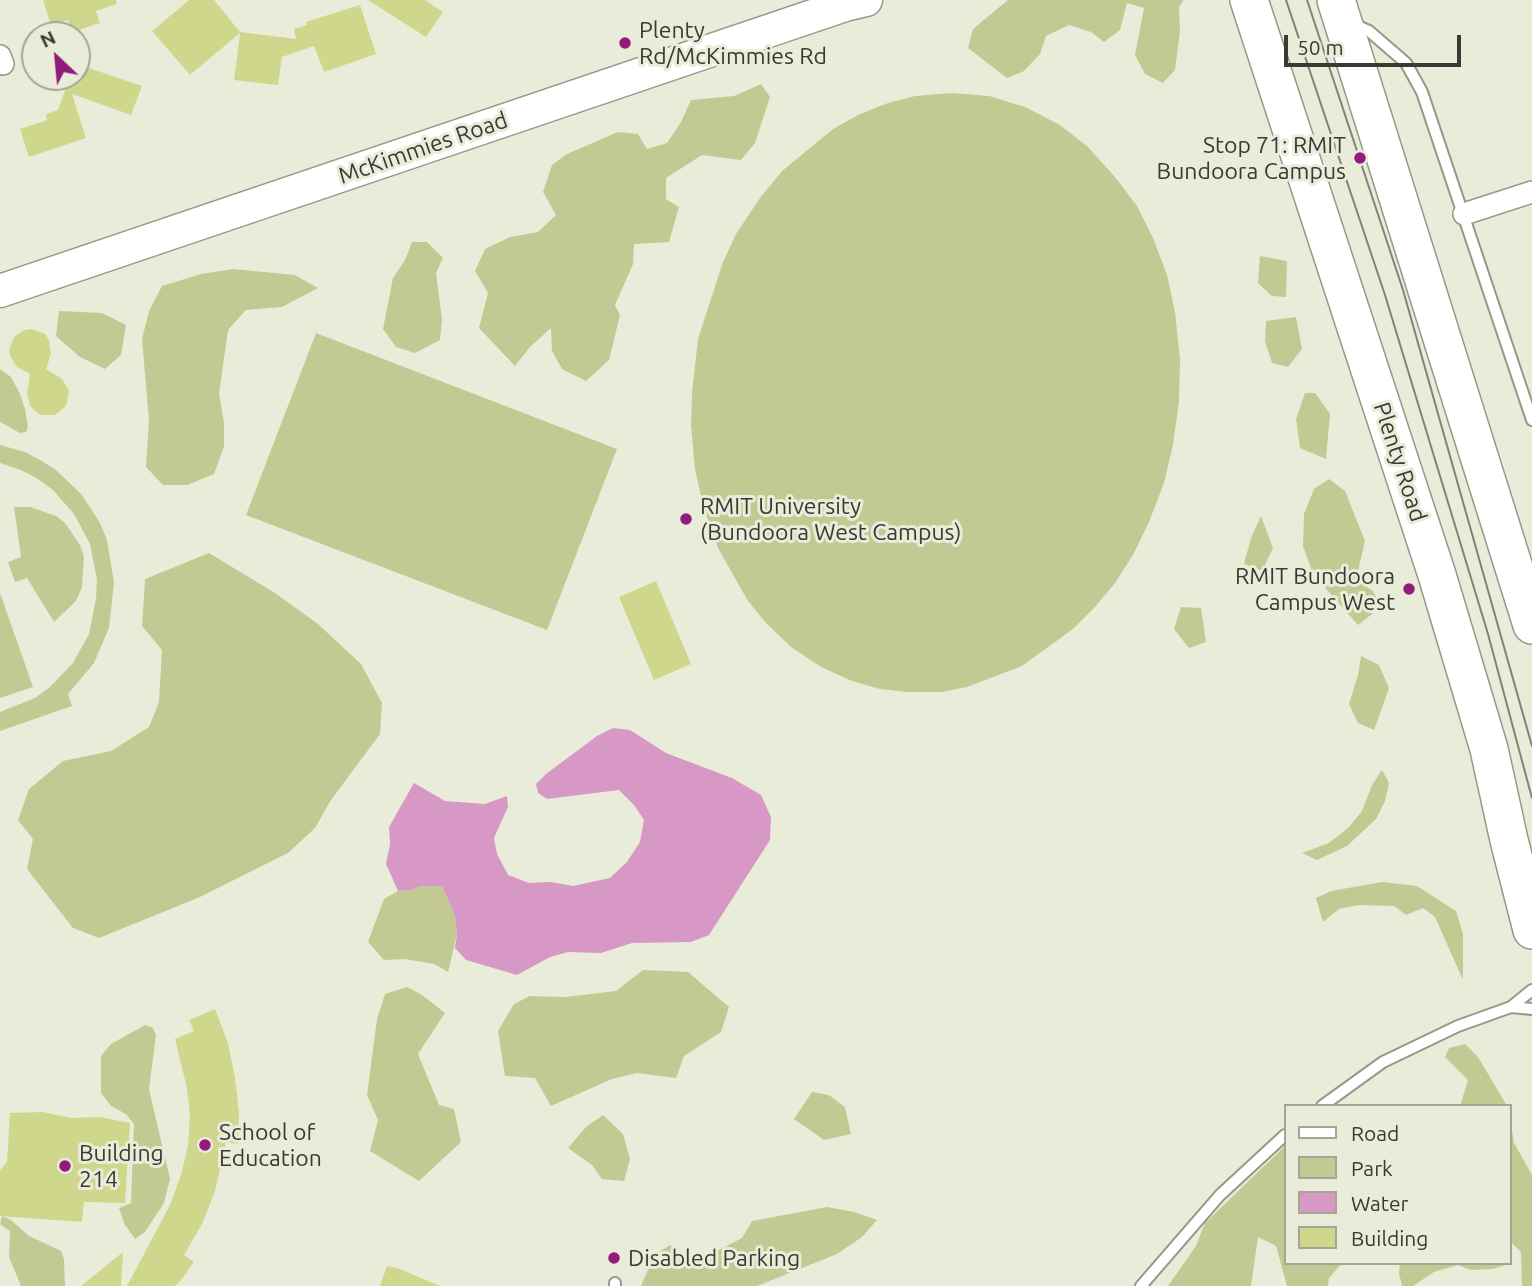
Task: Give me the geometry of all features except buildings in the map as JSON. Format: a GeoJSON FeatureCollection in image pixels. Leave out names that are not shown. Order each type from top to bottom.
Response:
{"type":"FeatureCollection","features":[{"type":"Feature","properties":{"kind":"highway","name":"Plenty Road"},"geometry":{"type":"LineString","coordinates":[[1249,4],[1437,575],[1489,749],[1532,930]]}},
{"type":"Feature","properties":{"kind":"highway"},"geometry":{"type":"LineString","coordinates":[[1339,9],[1532,625]]}},
{"type":"Feature","properties":{"kind":"main road","name":"McKimmies Road"},"geometry":{"type":"LineString","coordinates":[[0,291],[855,2]]}},
{"type":"Feature","properties":{"kind":"street"},"geometry":{"type":"LineString","coordinates":[[1464,214],[1532,192]]}},
{"type":"Feature","properties":{"kind":"lane"},"geometry":{"type":"LineString","coordinates":[[1339,9],[1406,63],[1422,92],[1532,419]]}},
{"type":"Feature","properties":{"kind":"lane"},"geometry":{"type":"LineString","coordinates":[[1325,1104],[1393,1057],[1458,1026],[1511,1007],[1532,989]]}},
{"type":"Feature","properties":{"kind":"lane"},"geometry":{"type":"LineString","coordinates":[[1511,1007],[1532,1009]]}},
{"type":"Feature","properties":{"kind":"lane"},"geometry":{"type":"LineString","coordinates":[[1141,1286],[1211,1204],[1284,1136]]}},
{"type":"Feature","properties":{"kind":"green space"},"geometry":{"type":"Polygon","coordinates":[[[1008,0],[1184,0],[1179,7],[1180,31],[1175,70],[1163,83],[1145,74],[1135,55],[1144,8],[1127,3],[1120,30],[1104,42],[1091,32],[1069,25],[1046,36],[1040,54],[1024,71],[1007,78],[968,48],[973,29],[1008,0]]]}},
{"type":"Feature","properties":{"kind":"green space"},"geometry":{"type":"Polygon","coordinates":[[[761,84],[770,97],[755,143],[741,160],[702,155],[666,178],[666,199],[679,207],[669,242],[634,244],[633,264],[615,305],[620,315],[609,360],[586,381],[562,369],[552,351],[551,328],[530,347],[515,366],[479,328],[488,293],[475,271],[485,249],[510,237],[538,232],[556,215],[543,192],[552,165],[567,154],[618,132],[638,134],[647,149],[667,143],[691,100],[734,96],[761,84]]]}},
{"type":"Feature","properties":{"kind":"green space"},"geometry":{"type":"Polygon","coordinates":[[[951,93],[989,96],[1025,107],[1060,125],[1088,147],[1137,206],[1167,275],[1175,312],[1180,359],[1179,401],[1164,483],[1149,522],[1133,555],[1095,607],[1073,629],[1022,666],[967,687],[942,692],[908,692],[880,689],[852,681],[821,667],[791,647],[748,601],[718,548],[704,509],[695,469],[691,425],[692,393],[698,339],[723,262],[736,234],[782,171],[833,129],[860,114],[915,96],[951,93]]]}},
{"type":"Feature","properties":{"kind":"green space"},"geometry":{"type":"Polygon","coordinates":[[[412,242],[427,242],[443,258],[436,273],[442,320],[440,340],[415,353],[396,347],[383,329],[393,278],[405,260],[412,242]]]}},
{"type":"Feature","properties":{"kind":"green space"},"geometry":{"type":"Polygon","coordinates":[[[1260,256],[1287,261],[1286,297],[1272,296],[1258,283],[1260,256]]]}},
{"type":"Feature","properties":{"kind":"green space"},"geometry":{"type":"Polygon","coordinates":[[[233,269],[295,275],[318,288],[282,307],[246,310],[228,330],[219,394],[224,422],[224,446],[214,474],[187,485],[163,485],[146,467],[149,421],[142,339],[149,311],[162,286],[201,274],[233,269]]]}},
{"type":"Feature","properties":{"kind":"green space"},"geometry":{"type":"Polygon","coordinates":[[[59,311],[102,313],[126,325],[121,355],[105,369],[80,357],[56,336],[59,311]]]}},
{"type":"Feature","properties":{"kind":"green space"},"geometry":{"type":"Polygon","coordinates":[[[1296,317],[1302,349],[1288,367],[1272,363],[1265,341],[1266,321],[1296,317]]]}},
{"type":"Feature","properties":{"kind":"green space"},"geometry":{"type":"Polygon","coordinates":[[[316,333],[617,449],[547,630],[246,515],[316,333]]]}},
{"type":"Feature","properties":{"kind":"green space"},"geometry":{"type":"Polygon","coordinates":[[[0,369],[11,377],[20,394],[28,427],[26,432],[20,433],[0,422],[0,369]]]}},
{"type":"Feature","properties":{"kind":"green space"},"geometry":{"type":"Polygon","coordinates":[[[1305,393],[1315,393],[1330,414],[1326,459],[1300,448],[1296,419],[1305,393]]]}},
{"type":"Feature","properties":{"kind":"green space"},"geometry":{"type":"Polygon","coordinates":[[[0,445],[25,452],[42,461],[56,470],[82,495],[100,523],[107,540],[114,583],[109,628],[94,663],[68,694],[72,706],[0,731],[0,712],[35,698],[73,663],[89,634],[97,580],[90,544],[74,514],[53,490],[38,479],[0,463],[0,445]]]}},
{"type":"Feature","properties":{"kind":"green space"},"geometry":{"type":"Polygon","coordinates":[[[1329,479],[1345,491],[1365,541],[1356,580],[1373,591],[1381,607],[1358,625],[1313,574],[1303,546],[1304,514],[1314,489],[1329,479]]]}},
{"type":"Feature","properties":{"kind":"green space"},"geometry":{"type":"Polygon","coordinates":[[[14,507],[30,507],[56,516],[65,523],[80,545],[84,557],[82,587],[76,601],[54,622],[27,578],[15,582],[8,562],[21,557],[14,507]]]}},
{"type":"Feature","properties":{"kind":"green space"},"geometry":{"type":"Polygon","coordinates":[[[1261,516],[1273,548],[1262,571],[1244,564],[1261,516]]]}},
{"type":"Feature","properties":{"kind":"green space"},"geometry":{"type":"Polygon","coordinates":[[[209,553],[275,593],[318,624],[361,664],[382,703],[380,734],[331,800],[315,828],[288,853],[200,897],[99,938],[73,928],[27,869],[33,839],[18,820],[29,789],[63,761],[111,751],[149,727],[159,702],[162,650],[142,626],[145,579],[209,553]]]}},
{"type":"Feature","properties":{"kind":"green space"},"geometry":{"type":"Polygon","coordinates":[[[0,593],[33,687],[0,698],[0,593]]]}},
{"type":"Feature","properties":{"kind":"green space"},"geometry":{"type":"Polygon","coordinates":[[[1181,607],[1201,608],[1206,642],[1189,648],[1174,629],[1181,607]]]}},
{"type":"Feature","properties":{"kind":"green space"},"geometry":{"type":"Polygon","coordinates":[[[1361,656],[1379,665],[1389,688],[1374,730],[1358,723],[1349,704],[1361,656]]]}},
{"type":"Feature","properties":{"kind":"green space"},"geometry":{"type":"Polygon","coordinates":[[[1382,770],[1389,783],[1385,801],[1376,819],[1347,846],[1317,860],[1302,853],[1329,843],[1349,827],[1362,811],[1372,785],[1382,770]]]}},
{"type":"Feature","properties":{"kind":"green space"},"geometry":{"type":"Polygon","coordinates":[[[1382,882],[1417,886],[1456,911],[1463,934],[1463,980],[1435,917],[1423,908],[1406,915],[1394,906],[1359,905],[1339,909],[1323,922],[1316,898],[1331,891],[1382,882]]]}},
{"type":"Feature","properties":{"kind":"green space"},"geometry":{"type":"Polygon","coordinates":[[[421,886],[442,886],[455,916],[457,934],[448,972],[434,964],[405,959],[384,960],[368,942],[384,899],[398,891],[421,886]]]}},
{"type":"Feature","properties":{"kind":"green space"},"geometry":{"type":"Polygon","coordinates":[[[643,970],[688,972],[729,1007],[721,1032],[684,1056],[676,1078],[637,1073],[612,1079],[551,1106],[535,1078],[505,1076],[498,1031],[514,1004],[530,996],[565,997],[616,991],[643,970]]]}},
{"type":"Feature","properties":{"kind":"green space"},"geometry":{"type":"Polygon","coordinates":[[[407,987],[445,1013],[418,1054],[439,1105],[454,1109],[461,1142],[419,1181],[370,1151],[378,1120],[367,1095],[377,1019],[385,994],[407,987]]]}},
{"type":"Feature","properties":{"kind":"green space"},"geometry":{"type":"Polygon","coordinates":[[[145,1025],[153,1028],[156,1035],[149,1089],[170,1179],[164,1203],[145,1232],[135,1239],[125,1225],[119,1208],[131,1203],[134,1124],[126,1114],[111,1106],[101,1093],[101,1056],[111,1044],[145,1025]]]}},
{"type":"Feature","properties":{"kind":"green space"},"geometry":{"type":"Polygon","coordinates":[[[1465,1044],[1478,1057],[1506,1104],[1461,1104],[1468,1080],[1445,1057],[1449,1048],[1465,1044]]]}},
{"type":"Feature","properties":{"kind":"green space"},"geometry":{"type":"Polygon","coordinates":[[[812,1092],[829,1095],[845,1107],[851,1134],[824,1140],[794,1119],[812,1092]]]}},
{"type":"Feature","properties":{"kind":"green space"},"geometry":{"type":"Polygon","coordinates":[[[603,1115],[623,1134],[630,1159],[624,1181],[602,1179],[592,1165],[568,1148],[586,1127],[603,1115]]]}},
{"type":"Feature","properties":{"kind":"green space"},"geometry":{"type":"Polygon","coordinates":[[[1511,1123],[1514,1143],[1532,1175],[1532,1286],[1522,1286],[1521,1252],[1511,1242],[1511,1123]]]}},
{"type":"Feature","properties":{"kind":"green space"},"geometry":{"type":"Polygon","coordinates":[[[1284,1147],[1284,1265],[1340,1265],[1329,1278],[1328,1286],[1287,1286],[1276,1246],[1258,1237],[1251,1286],[1168,1286],[1196,1246],[1205,1223],[1284,1147]]]}},
{"type":"Feature","properties":{"kind":"green space"},"geometry":{"type":"Polygon","coordinates":[[[827,1207],[877,1220],[862,1237],[837,1254],[757,1286],[641,1286],[654,1255],[670,1245],[692,1259],[715,1252],[742,1238],[752,1221],[827,1207]]]}},
{"type":"Feature","properties":{"kind":"green space"},"geometry":{"type":"Polygon","coordinates":[[[2,1216],[11,1220],[29,1236],[61,1251],[65,1286],[21,1286],[9,1257],[10,1231],[0,1224],[2,1216]]]}},
{"type":"Feature","properties":{"kind":"green space"},"geometry":{"type":"Polygon","coordinates":[[[1400,1265],[1458,1265],[1434,1272],[1413,1286],[1402,1286],[1400,1265]]]}},
{"type":"Feature","properties":{"kind":"green space"},"geometry":{"type":"Polygon","coordinates":[[[1458,1265],[1506,1265],[1493,1269],[1471,1270],[1458,1265]]]}},
{"type":"Feature","properties":{"kind":"water"},"geometry":{"type":"Polygon","coordinates":[[[613,728],[630,730],[666,753],[732,778],[761,795],[771,817],[770,840],[709,935],[691,942],[632,943],[601,953],[568,952],[550,957],[517,975],[466,960],[455,948],[455,916],[442,886],[421,886],[398,891],[386,864],[390,844],[389,827],[414,783],[445,801],[485,804],[507,796],[508,807],[494,838],[497,854],[508,875],[529,883],[551,882],[573,886],[610,878],[627,862],[640,842],[644,820],[634,805],[619,790],[547,799],[538,793],[536,784],[597,736],[613,728]]]}},
{"type":"Feature","properties":{"kind":"tram line"},"geometry":{"type":"LineString","coordinates":[[1286,0],[1385,295],[1488,634],[1532,798]]}},
{"type":"Feature","properties":{"kind":"tram line"},"geometry":{"type":"LineString","coordinates":[[1307,0],[1403,290],[1532,746]]}},
{"type":"Feature","properties":{"kind":"place","name":"Plenty Rd/McKimmies Rd"},"geometry":{"type":"Point","coordinates":[625,43]}},
{"type":"Feature","properties":{"kind":"place","name":"Stop 71: RMIT Bundoora Campus"},"geometry":{"type":"Point","coordinates":[1360,158]}},
{"type":"Feature","properties":{"kind":"place","name":"RMIT University (Bundoora West Campus)"},"geometry":{"type":"Point","coordinates":[686,519]}},
{"type":"Feature","properties":{"kind":"place","name":"RMIT Bundoora Campus West"},"geometry":{"type":"Point","coordinates":[1409,589]}},
{"type":"Feature","properties":{"kind":"place","name":"School of Education"},"geometry":{"type":"Point","coordinates":[205,1145]}},
{"type":"Feature","properties":{"kind":"place","name":"Building 214"},"geometry":{"type":"Point","coordinates":[65,1166]}},
{"type":"Feature","properties":{"kind":"place","name":"Disabled Parking"},"geometry":{"type":"Point","coordinates":[614,1258]}}]}
